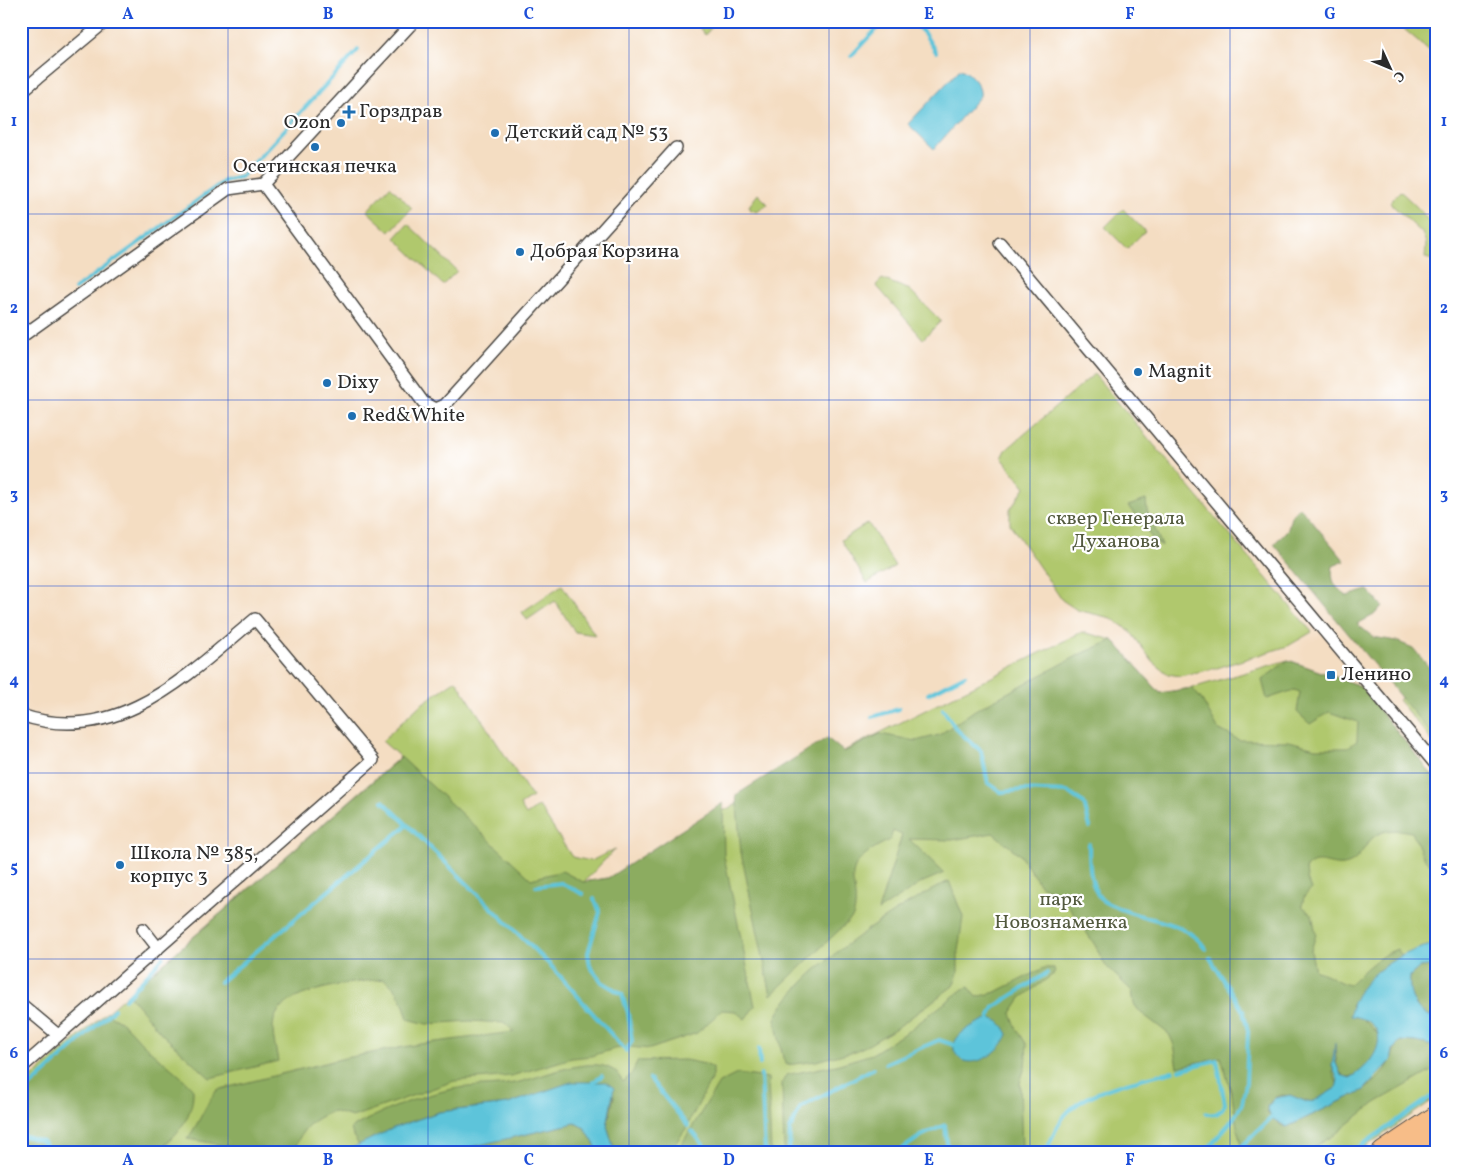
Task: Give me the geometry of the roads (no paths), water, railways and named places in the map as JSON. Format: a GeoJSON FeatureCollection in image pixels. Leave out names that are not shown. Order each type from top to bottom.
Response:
{"type":"FeatureCollection","features":[{"type":"Feature","properties":{"kind":"main road"},"geometry":{"type":"LineString","coordinates":[[1382,1152],[1437,1115]]}},
{"type":"Feature","properties":{"kind":"main road"},"geometry":{"type":"LineString","coordinates":[[1410,1152],[1437,1134]]}},
{"type":"Feature","properties":{"kind":"street"},"geometry":{"type":"LineString","coordinates":[[21,92],[106,21]]}},
{"type":"Feature","properties":{"kind":"street"},"geometry":{"type":"LineString","coordinates":[[21,337],[228,189],[263,184],[414,21]]}},
{"type":"Feature","properties":{"kind":"street"},"geometry":{"type":"LineString","coordinates":[[263,184],[423,402],[436,409],[445,405],[450,400],[676,148]]}},
{"type":"Feature","properties":{"kind":"street"},"geometry":{"type":"LineString","coordinates":[[1000,244],[1437,766]]}},
{"type":"Feature","properties":{"kind":"street"},"geometry":{"type":"LineString","coordinates":[[21,715],[58,722],[89,722],[122,715],[154,699],[209,658],[255,619],[373,760],[21,1068]]}},
{"type":"Feature","properties":{"kind":"street"},"geometry":{"type":"LineString","coordinates":[[143,929],[158,948]]}},
{"type":"Feature","properties":{"kind":"street"},"geometry":{"type":"LineString","coordinates":[[21,1004],[58,1035]]}},
{"type":"Feature","properties":{"kind":"water"},"geometry":{"type":"Polygon","coordinates":[[[960,69],[968,73],[974,80],[979,88],[980,96],[934,149],[908,124],[960,69]]]}},
{"type":"Feature","properties":{"kind":"water"},"geometry":{"type":"Polygon","coordinates":[[[1437,944],[1437,965],[1420,967],[1410,976],[1410,991],[1419,1009],[1437,1019],[1437,1047],[1417,1042],[1400,1041],[1393,1050],[1391,1061],[1364,1090],[1287,1127],[1271,1118],[1267,1107],[1275,1098],[1290,1095],[1307,1102],[1314,1101],[1336,1088],[1338,1080],[1332,1066],[1335,1043],[1335,1061],[1341,1075],[1350,1078],[1369,1062],[1375,1053],[1378,1034],[1373,1026],[1364,1020],[1350,1016],[1353,1002],[1370,978],[1395,959],[1409,952],[1437,944]]]}},
{"type":"Feature","properties":{"kind":"water"},"geometry":{"type":"Polygon","coordinates":[[[989,1018],[996,1020],[1003,1026],[1008,1034],[1005,1040],[984,1059],[971,1062],[964,1061],[954,1050],[954,1044],[966,1030],[989,1018]]]}},
{"type":"Feature","properties":{"kind":"water"},"geometry":{"type":"Polygon","coordinates":[[[571,1082],[606,1082],[614,1088],[607,1126],[615,1152],[599,1152],[585,1128],[575,1123],[449,1152],[343,1152],[396,1127],[439,1112],[508,1104],[571,1082]]]}},
{"type":"Feature","properties":{"kind":"waterway"},"geometry":{"type":"LineString","coordinates":[[378,28],[384,21]]}},
{"type":"Feature","properties":{"kind":"waterway"},"geometry":{"type":"LineString","coordinates":[[851,56],[884,21]]}},
{"type":"Feature","properties":{"kind":"waterway"},"geometry":{"type":"LineString","coordinates":[[912,21],[924,33],[936,52]]}},
{"type":"Feature","properties":{"kind":"waterway"},"geometry":{"type":"LineString","coordinates":[[75,289],[224,181],[241,177],[358,50]]}},
{"type":"Feature","properties":{"kind":"waterway"},"geometry":{"type":"LineString","coordinates":[[928,694],[965,675]]}},
{"type":"Feature","properties":{"kind":"waterway"},"geometry":{"type":"LineString","coordinates":[[872,717],[899,709]]}},
{"type":"Feature","properties":{"kind":"waterway"},"geometry":{"type":"LineString","coordinates":[[943,709],[956,729],[981,751],[988,783],[1001,792],[1023,790],[1067,792],[1084,803],[1090,827]]}},
{"type":"Feature","properties":{"kind":"waterway"},"geometry":{"type":"LineString","coordinates":[[383,801],[552,967],[626,1051],[632,1041],[628,1013],[622,994],[602,982],[590,966],[588,953],[600,912],[594,899]]}},
{"type":"Feature","properties":{"kind":"waterway"},"geometry":{"type":"LineString","coordinates":[[220,982],[407,825]]}},
{"type":"Feature","properties":{"kind":"waterway"},"geometry":{"type":"LineString","coordinates":[[1089,844],[1092,881],[1102,900],[1127,912],[1165,922],[1188,932],[1198,939],[1206,949]]}},
{"type":"Feature","properties":{"kind":"waterway"},"geometry":{"type":"LineString","coordinates":[[536,886],[561,883],[583,894]]}},
{"type":"Feature","properties":{"kind":"waterway"},"geometry":{"type":"LineString","coordinates":[[125,999],[163,957]]}},
{"type":"Feature","properties":{"kind":"waterway"},"geometry":{"type":"LineString","coordinates":[[1205,1152],[1233,1119],[1242,1104],[1246,1083],[1248,1031],[1243,1011],[1210,958]]}},
{"type":"Feature","properties":{"kind":"waterway"},"geometry":{"type":"LineString","coordinates":[[989,1018],[994,1007],[1047,973]]}},
{"type":"Feature","properties":{"kind":"waterway"},"geometry":{"type":"LineString","coordinates":[[21,1095],[114,1009]]}},
{"type":"Feature","properties":{"kind":"waterway"},"geometry":{"type":"LineString","coordinates":[[886,1063],[939,1040],[954,1045]]}},
{"type":"Feature","properties":{"kind":"waterway"},"geometry":{"type":"LineString","coordinates":[[759,1049],[760,1064]]}},
{"type":"Feature","properties":{"kind":"waterway"},"geometry":{"type":"LineString","coordinates":[[1179,1070],[1217,1060],[1225,1104],[1217,1113],[1206,1113]]}},
{"type":"Feature","properties":{"kind":"waterway"},"geometry":{"type":"LineString","coordinates":[[789,1152],[790,1129],[801,1107],[874,1068]]}},
{"type":"Feature","properties":{"kind":"waterway"},"geometry":{"type":"LineString","coordinates":[[1046,1152],[1060,1122],[1076,1105],[1116,1086],[1173,1071]]}},
{"type":"Feature","properties":{"kind":"waterway"},"geometry":{"type":"LineString","coordinates":[[761,1075],[765,1152]]}},
{"type":"Feature","properties":{"kind":"waterway"},"geometry":{"type":"LineString","coordinates":[[593,1082],[602,1076]]}},
{"type":"Feature","properties":{"kind":"waterway"},"geometry":{"type":"LineString","coordinates":[[650,1079],[688,1126]]}},
{"type":"Feature","properties":{"kind":"waterway"},"geometry":{"type":"LineString","coordinates":[[1352,1152],[1437,1093]]}},
{"type":"Feature","properties":{"kind":"waterway"},"geometry":{"type":"LineString","coordinates":[[1236,1152],[1271,1118]]}},
{"type":"Feature","properties":{"kind":"waterway"},"geometry":{"type":"LineString","coordinates":[[898,1152],[921,1136],[945,1125],[948,1152]]}},
{"type":"Feature","properties":{"kind":"waterway"},"geometry":{"type":"LineString","coordinates":[[692,1131],[709,1152]]}},
{"type":"Feature","properties":{"kind":"waterway"},"geometry":{"type":"LineString","coordinates":[[21,1135],[42,1141],[50,1152]]}},
{"type":"Feature","properties":{"kind":"place","name":"Горздрав"},"geometry":{"type":"Point","coordinates":[349,112]}},
{"type":"Feature","properties":{"kind":"place","name":"Ozon"},"geometry":{"type":"Point","coordinates":[341,123]}},
{"type":"Feature","properties":{"kind":"place","name":"Детский сад № 53"},"geometry":{"type":"Point","coordinates":[495,133]}},
{"type":"Feature","properties":{"kind":"place","name":"Осетинская печка"},"geometry":{"type":"Point","coordinates":[315,147]}},
{"type":"Feature","properties":{"kind":"place","name":"Добрая Корзина"},"geometry":{"type":"Point","coordinates":[520,252]}},
{"type":"Feature","properties":{"kind":"place","name":"Magnit"},"geometry":{"type":"Point","coordinates":[1138,372]}},
{"type":"Feature","properties":{"kind":"place","name":"Dixy"},"geometry":{"type":"Point","coordinates":[327,383]}},
{"type":"Feature","properties":{"kind":"place","name":"Red&White"},"geometry":{"type":"Point","coordinates":[352,416]}},
{"type":"Feature","properties":{"kind":"place","name":"Ленино"},"geometry":{"type":"Point","coordinates":[1331,675]}},
{"type":"Feature","properties":{"kind":"place","name":"Школа № 385, корпус 3"},"geometry":{"type":"Point","coordinates":[120,865]}},
{"type":"Feature","properties":{"kind":"park label","name":"сквер Генерала Духанова"},"geometry":{"type":"Point","coordinates":[1116,530]}},
{"type":"Feature","properties":{"kind":"park label","name":"парк Новознаменка"},"geometry":{"type":"Point","coordinates":[1061,912]}}]}
